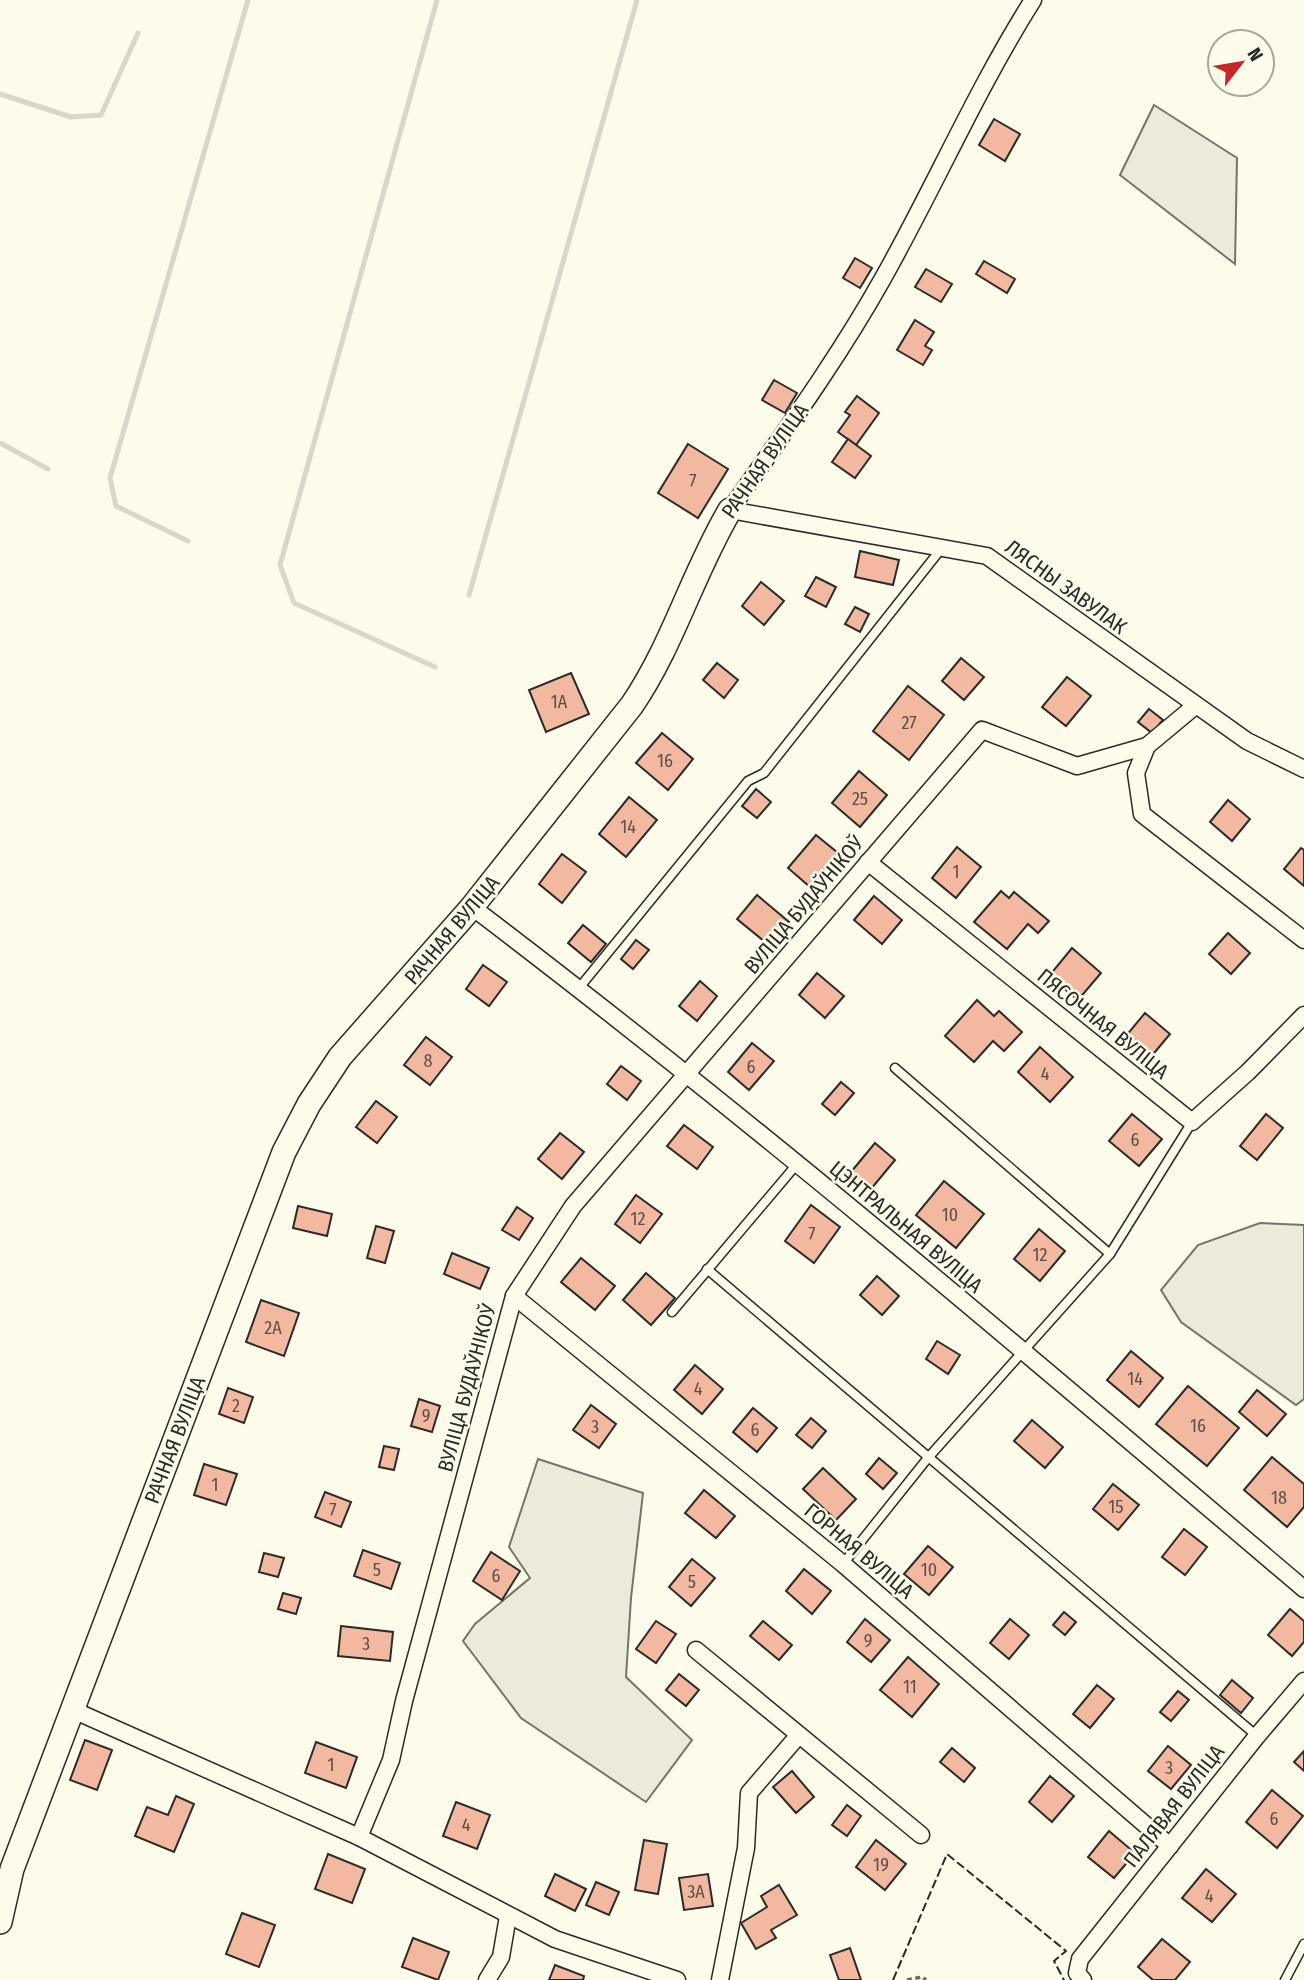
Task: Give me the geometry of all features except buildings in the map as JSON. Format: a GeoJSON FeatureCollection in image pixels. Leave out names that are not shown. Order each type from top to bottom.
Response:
{"type":"FeatureCollection","features":[{"type":"Feature","properties":{"kind":"street","name":"РАЧНАЯ ВУЛІЦА"},"geometry":{"type":"LineString","coordinates":[[0,1922],[12,1869],[284,1152],[309,1104],[340,1057],[472,907],[588,765],[648,681],[708,547],[730,510],[837,358],[883,278],[1006,42],[1033,0]]}},
{"type":"Feature","properties":{"kind":"street","name":"ЛЯСНЫ ЗАВУЛАК"},"geometry":{"type":"LineString","coordinates":[[730,510],[987,556],[1247,741],[1304,769]]}},
{"type":"Feature","properties":{"kind":"street"},"geometry":{"type":"LineString","coordinates":[[1195,706],[1147,746],[1136,773],[1142,814],[1304,940]]}},
{"type":"Feature","properties":{"kind":"street","name":"ВУЛІЦА БУДАЎНІКОЎ"},"geometry":{"type":"LineString","coordinates":[[359,1837],[391,1760],[404,1701],[513,1296],[573,1206],[982,730],[1077,766],[1147,746]]}},
{"type":"Feature","properties":{"kind":"street","name":"ПЯСОЧНАЯ ВУЛІЦА"},"geometry":{"type":"LineString","coordinates":[[868,862],[1192,1122]]}},
{"type":"Feature","properties":{"kind":"street","name":"ЦЭНТРАЛЬНАЯ ВУЛІЦА"},"geometry":{"type":"LineString","coordinates":[[472,907],[579,988],[797,1164],[1304,1589]]}},
{"type":"Feature","properties":{"kind":"street"},"geometry":{"type":"LineString","coordinates":[[1192,1122],[1248,1072],[1304,1015]]}},
{"type":"Feature","properties":{"kind":"street","name":"ГОРНАЯ ВУЛІЦА"},"geometry":{"type":"LineString","coordinates":[[513,1296],[843,1564],[1170,1846]]}},
{"type":"Feature","properties":{"kind":"street"},"geometry":{"type":"LineString","coordinates":[[696,1650],[921,1835]]}},
{"type":"Feature","properties":{"kind":"street","name":"ПАЛЯВАЯ ВУЛІЦА"},"geometry":{"type":"LineString","coordinates":[[1083,1980],[1077,1973],[1080,1959],[1304,1681]]}},
{"type":"Feature","properties":{"kind":"street"},"geometry":{"type":"LineString","coordinates":[[73,1710],[359,1837],[555,1939],[674,1980]]}},
{"type":"Feature","properties":{"kind":"street"},"geometry":{"type":"LineString","coordinates":[[720,1980],[746,1848],[750,1793],[798,1736]]}},
{"type":"Feature","properties":{"kind":"street"},"geometry":{"type":"LineString","coordinates":[[487,1980],[501,1956],[508,1916]]}},
{"type":"Feature","properties":{"kind":"lane"},"geometry":{"type":"LineString","coordinates":[[579,988],[748,781],[764,773],[942,548]]}},
{"type":"Feature","properties":{"kind":"lane"},"geometry":{"type":"LineString","coordinates":[[895,1068],[1110,1254]]}},
{"type":"Feature","properties":{"kind":"lane"},"geometry":{"type":"LineString","coordinates":[[843,1564],[927,1459],[1110,1254],[1192,1122]]}},
{"type":"Feature","properties":{"kind":"lane"},"geometry":{"type":"LineString","coordinates":[[672,1311],[797,1164]]}},
{"type":"Feature","properties":{"kind":"lane"},"geometry":{"type":"LineString","coordinates":[[707,1269],[927,1459],[1257,1736]]}},
{"type":"Feature","properties":{"kind":"lane"},"geometry":{"type":"LineString","coordinates":[[1285,1980],[1304,1944]]}},
{"type":"Feature","properties":{"kind":"path"},"geometry":{"type":"LineString","coordinates":[[907,1980],[922,1977],[926,1980]]}},
{"type":"Feature","properties":{"kind":"shaded area"},"geometry":{"type":"Polygon","coordinates":[[[1154,105],[1237,158],[1235,264],[1120,175],[1154,105]]]}},
{"type":"Feature","properties":{"kind":"shaded area"},"geometry":{"type":"Polygon","coordinates":[[[1260,1223],[1304,1225],[1304,1399],[1296,1405],[1181,1322],[1161,1290],[1198,1245],[1260,1223]]]}},
{"type":"Feature","properties":{"kind":"shaded area"},"geometry":{"type":"Polygon","coordinates":[[[538,1459],[643,1493],[631,1598],[626,1677],[692,1740],[646,1802],[521,1718],[463,1641],[475,1624],[530,1578],[509,1547],[538,1459]]]}},
{"type":"Feature","properties":{"kind":"waterway"},"geometry":{"type":"LineString","coordinates":[[188,541],[116,506],[110,478],[248,0]]}},
{"type":"Feature","properties":{"kind":"waterway"},"geometry":{"type":"LineString","coordinates":[[435,667],[294,603],[280,565],[437,0]]}},
{"type":"Feature","properties":{"kind":"waterway"},"geometry":{"type":"LineString","coordinates":[[469,595],[637,0]]}},
{"type":"Feature","properties":{"kind":"waterway"},"geometry":{"type":"LineString","coordinates":[[0,94],[71,117],[101,115],[138,33]]}},
{"type":"Feature","properties":{"kind":"waterway"},"geometry":{"type":"LineString","coordinates":[[0,443],[48,469]]}},
{"type":"Feature","properties":{"kind":"fence"},"geometry":{"type":"LineString","coordinates":[[893,1980],[947,1854],[1066,1951],[1054,1961],[1064,1980]]}}]}
